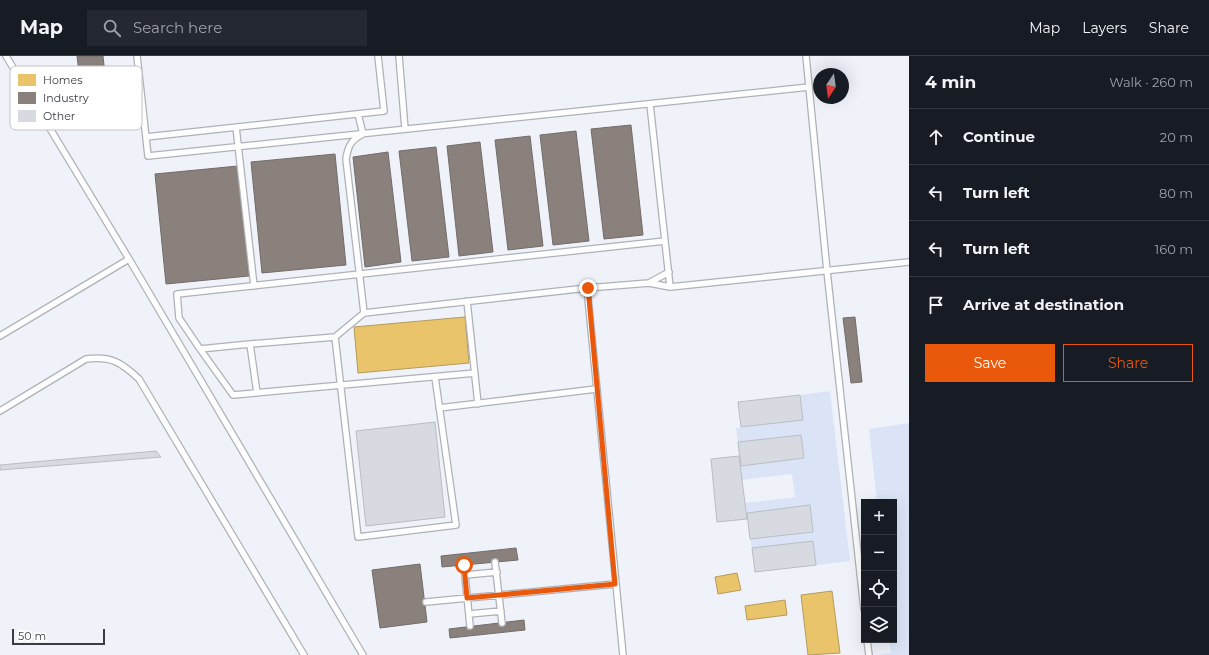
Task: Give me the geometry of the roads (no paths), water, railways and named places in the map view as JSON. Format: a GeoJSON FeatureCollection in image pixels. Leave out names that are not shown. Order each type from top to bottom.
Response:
{"type":"FeatureCollection","features":[{"type":"Feature","properties":{"kind":"lane"},"geometry":{"type":"LineString","coordinates":[[6,56],[12,66]]}},
{"type":"Feature","properties":{"kind":"lane"},"geometry":{"type":"LineString","coordinates":[[137,56],[138,66]]}},
{"type":"Feature","properties":{"kind":"lane"},"geometry":{"type":"LineString","coordinates":[[146,137],[384,111],[378,56]]}},
{"type":"Feature","properties":{"kind":"lane"},"geometry":{"type":"LineString","coordinates":[[399,56],[405,129]]}},
{"type":"Feature","properties":{"kind":"lane"},"geometry":{"type":"LineString","coordinates":[[806,56],[827,271],[864,607]]}},
{"type":"Feature","properties":{"kind":"lane"},"geometry":{"type":"LineString","coordinates":[[142,101],[148,156],[809,87]]}},
{"type":"Feature","properties":{"kind":"lane"},"geometry":{"type":"LineString","coordinates":[[650,104],[670,287]]}},
{"type":"Feature","properties":{"kind":"lane"},"geometry":{"type":"LineString","coordinates":[[358,114],[363,134]]}},
{"type":"Feature","properties":{"kind":"lane"},"geometry":{"type":"LineString","coordinates":[[236,127],[254,286]]}},
{"type":"Feature","properties":{"kind":"lane"},"geometry":{"type":"LineString","coordinates":[[51,130],[129,259],[363,655]]}},
{"type":"Feature","properties":{"kind":"lane"},"geometry":{"type":"LineString","coordinates":[[363,134],[354,138],[348,146],[346,159],[364,313]]}},
{"type":"Feature","properties":{"kind":"lane"},"geometry":{"type":"LineString","coordinates":[[475,373],[234,395],[179,318],[177,294],[665,241]]}},
{"type":"Feature","properties":{"kind":"lane"},"geometry":{"type":"LineString","coordinates":[[0,336],[129,259]]}},
{"type":"Feature","properties":{"kind":"lane"},"geometry":{"type":"LineString","coordinates":[[200,349],[335,337],[364,313],[588,288],[649,283],[670,287],[909,262]]}},
{"type":"Feature","properties":{"kind":"lane"},"geometry":{"type":"LineString","coordinates":[[649,283],[668,272]]}},
{"type":"Feature","properties":{"kind":"lane"},"geometry":{"type":"LineString","coordinates":[[588,288],[596,390],[623,655]]}},
{"type":"Feature","properties":{"kind":"lane"},"geometry":{"type":"LineString","coordinates":[[467,301],[478,404]]}},
{"type":"Feature","properties":{"kind":"lane"},"geometry":{"type":"LineString","coordinates":[[335,337],[358,537],[456,525],[435,377]]}},
{"type":"Feature","properties":{"kind":"lane"},"geometry":{"type":"LineString","coordinates":[[250,344],[257,393]]}},
{"type":"Feature","properties":{"kind":"lane"},"geometry":{"type":"LineString","coordinates":[[0,411],[86,359],[99,357],[113,360],[125,366],[139,379],[304,655]]}},
{"type":"Feature","properties":{"kind":"lane"},"geometry":{"type":"LineString","coordinates":[[439,408],[596,390]]}},
{"type":"Feature","properties":{"kind":"lane"},"geometry":{"type":"LineString","coordinates":[[495,562],[502,623]]}},
{"type":"Feature","properties":{"kind":"lane"},"geometry":{"type":"LineString","coordinates":[[464,565],[470,626]]}},
{"type":"Feature","properties":{"kind":"lane"},"geometry":{"type":"LineString","coordinates":[[465,575],[496,572]]}},
{"type":"Feature","properties":{"kind":"lane"},"geometry":{"type":"LineString","coordinates":[[426,602],[615,584]]}},
{"type":"Feature","properties":{"kind":"lane"},"geometry":{"type":"LineString","coordinates":[[469,614],[501,611]]}},
{"type":"Feature","properties":{"kind":"lane"},"geometry":{"type":"LineString","coordinates":[[867,643],[869,655]]}}]}
